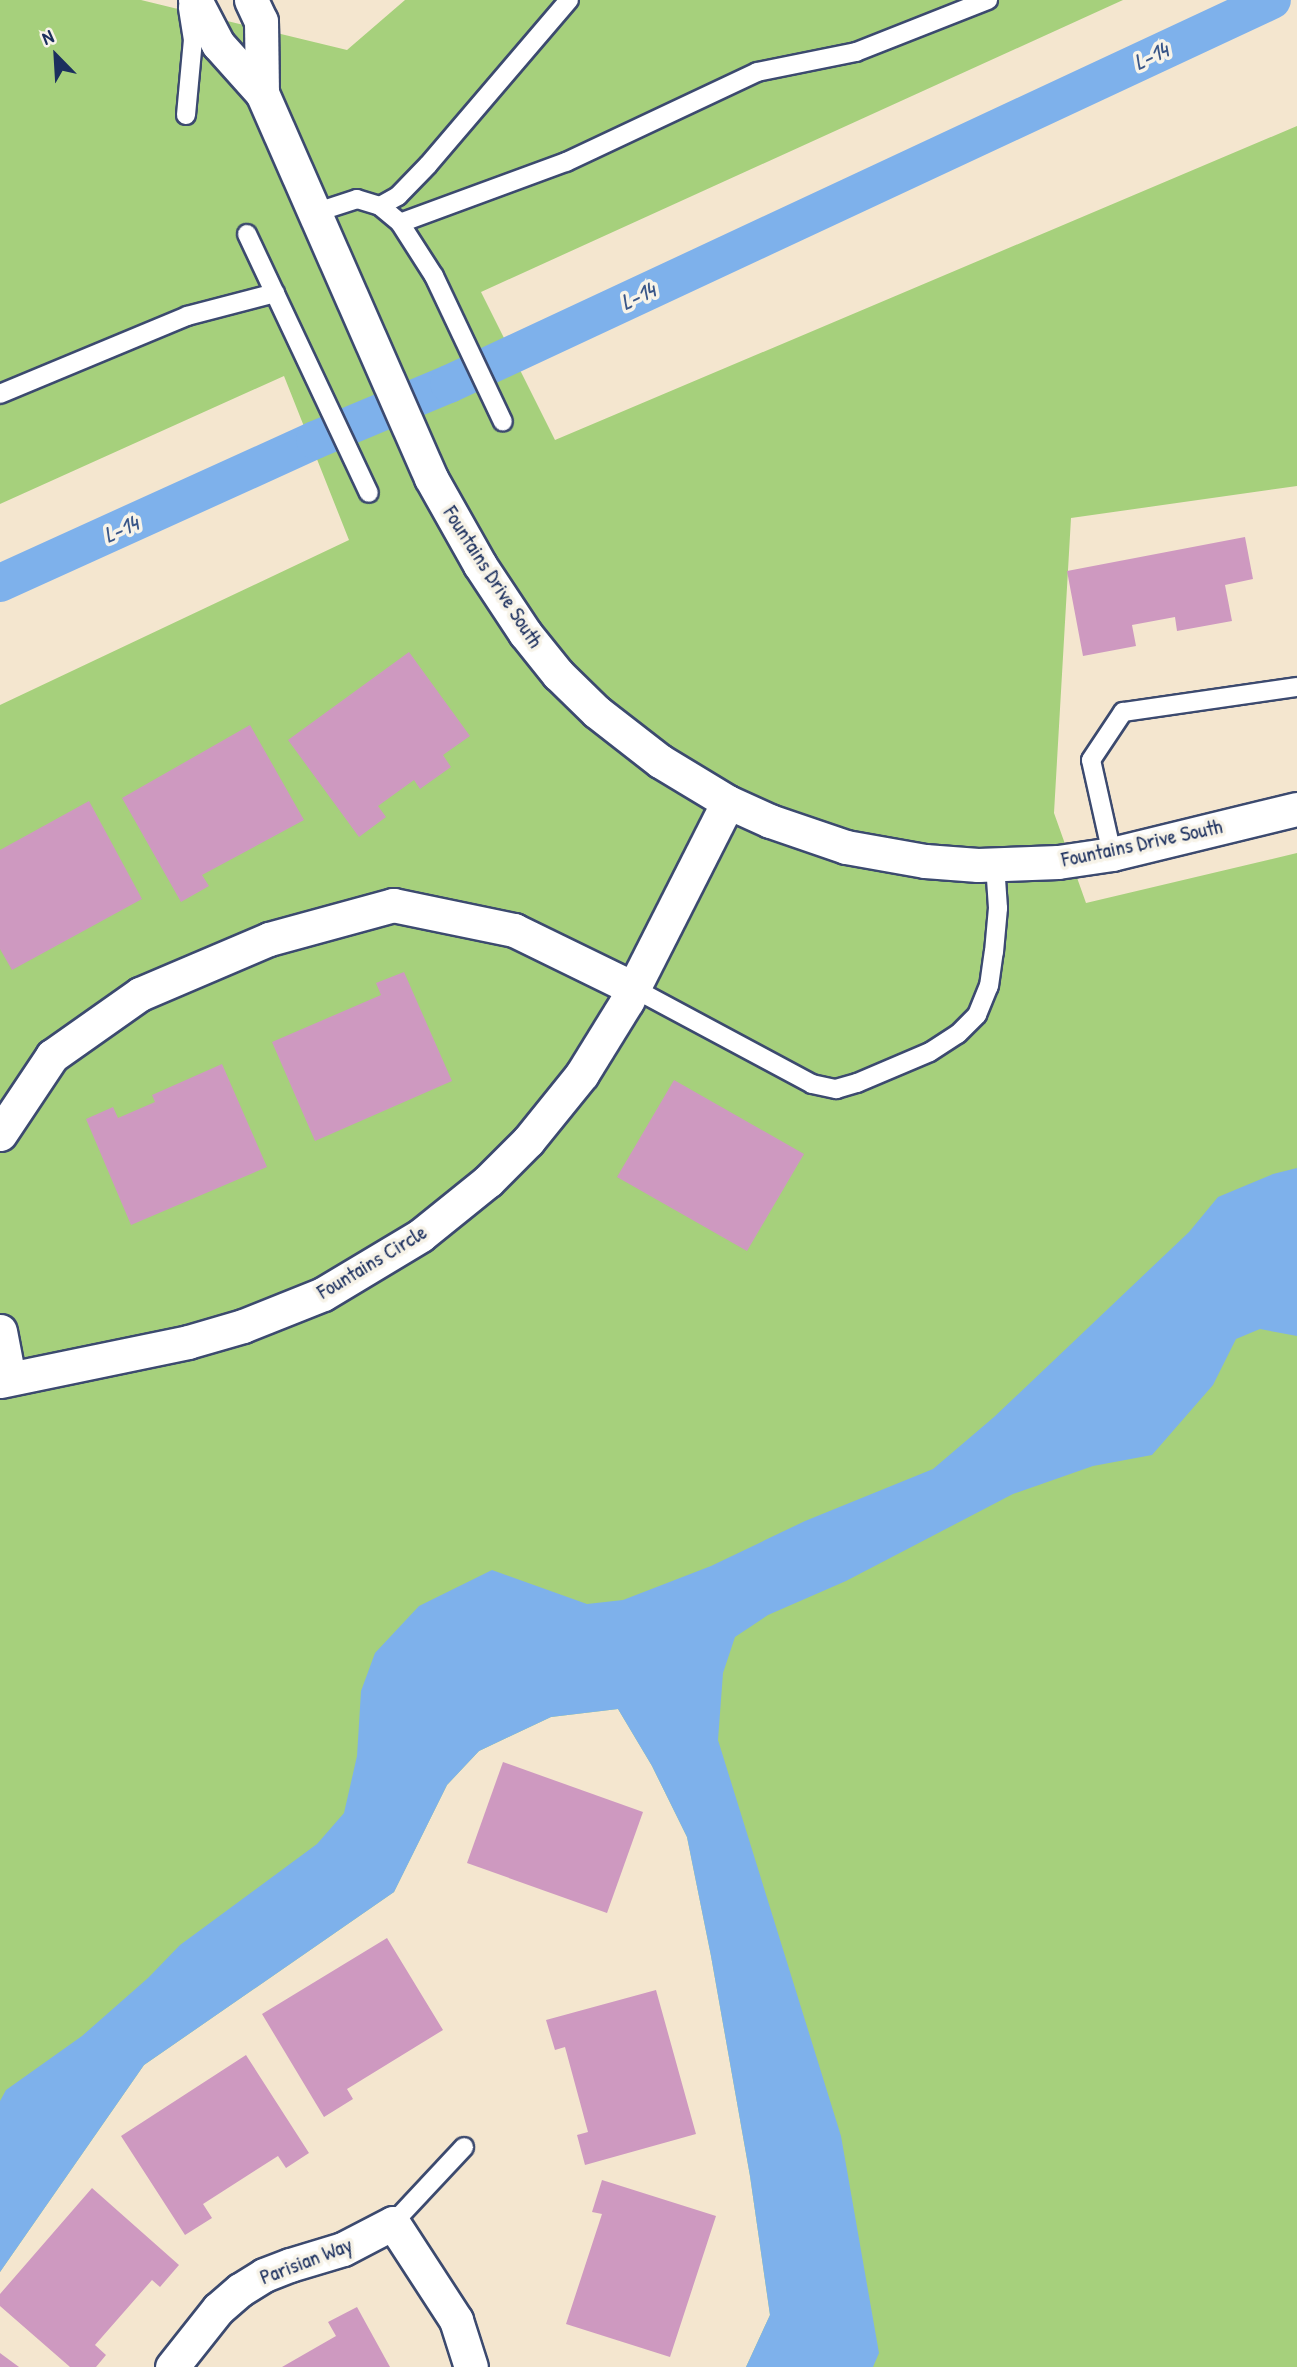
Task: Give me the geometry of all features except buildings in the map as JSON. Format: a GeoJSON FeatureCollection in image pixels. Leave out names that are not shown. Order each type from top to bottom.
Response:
{"type":"FeatureCollection","features":[{"type":"Feature","properties":{"kind":"street","name":"Fountains Drive South"},"geometry":{"type":"LineString","coordinates":[[195,0],[218,44],[262,93],[431,478],[480,565],[525,633],[558,674],[597,712],[660,761],[728,802],[769,821],[846,847],[925,861],[995,864],[1058,862],[1112,854],[1297,809]]}},
{"type":"Feature","properties":{"kind":"street","name":"Fountains Drive South"},"geometry":{"type":"LineString","coordinates":[[251,0],[261,21],[262,93]]}},
{"type":"Feature","properties":{"kind":"street","name":"Fountains Circle"},"geometry":{"type":"LineString","coordinates":[[0,1331],[5,1380],[188,1342],[243,1326],[323,1294],[397,1252],[488,1181],[528,1141],[582,1074],[633,988],[728,802]]}},
{"type":"Feature","properties":{"kind":"street"},"geometry":{"type":"LineString","coordinates":[[0,1134],[52,1056],[140,994],[269,939],[393,905],[514,930],[633,988]]}},
{"type":"Feature","properties":{"kind":"street"},"geometry":{"type":"LineString","coordinates":[[393,2223],[449,2308],[465,2344],[471,2367]]}},
{"type":"Feature","properties":{"kind":"street","name":"Parisian Way"},"geometry":{"type":"LineString","coordinates":[[172,2367],[218,2309],[240,2290],[273,2272],[343,2249],[393,2223]]}},
{"type":"Feature","properties":{"kind":"lane"},"geometry":{"type":"LineString","coordinates":[[186,115],[193,40],[187,0]]}},
{"type":"Feature","properties":{"kind":"lane"},"geometry":{"type":"LineString","coordinates":[[380,206],[398,196],[428,165],[569,0]]}},
{"type":"Feature","properties":{"kind":"lane"},"geometry":{"type":"LineString","coordinates":[[400,223],[566,162],[757,72],[856,52],[988,0]]}},
{"type":"Feature","properties":{"kind":"lane"},"geometry":{"type":"LineString","coordinates":[[314,213],[357,198],[380,206],[400,223],[434,276],[503,422]]}},
{"type":"Feature","properties":{"kind":"lane"},"geometry":{"type":"LineString","coordinates":[[247,234],[369,493]]}},
{"type":"Feature","properties":{"kind":"lane"},"geometry":{"type":"LineString","coordinates":[[0,394],[187,316],[275,293]]}},
{"type":"Feature","properties":{"kind":"lane"},"geometry":{"type":"LineString","coordinates":[[1112,854],[1091,761],[1123,712],[1297,687]]}},
{"type":"Feature","properties":{"kind":"lane"},"geometry":{"type":"LineString","coordinates":[[633,988],[812,1084],[836,1089],[857,1083],[930,1052],[958,1034],[977,1015],[989,986],[994,953],[998,908],[995,864]]}},
{"type":"Feature","properties":{"kind":"lane"},"geometry":{"type":"LineString","coordinates":[[393,2223],[464,2147]]}},
{"type":"Feature","properties":{"kind":"green space"},"geometry":{"type":"Polygon","coordinates":[[[0,0],[141,0],[347,50],[405,0],[1123,0],[481,292],[555,440],[1297,126],[1297,486],[1071,518],[1054,813],[1086,903],[1297,853],[1297,2367],[746,2367],[770,2315],[750,2176],[711,1956],[687,1837],[652,1766],[618,1709],[551,1717],[479,1751],[447,1785],[394,1892],[144,2065],[0,2272],[0,705],[349,540],[284,376],[0,504],[0,0]]]}},
{"type":"Feature","properties":{"kind":"water"},"geometry":{"type":"Polygon","coordinates":[[[1297,1168],[1297,1336],[1260,1329],[1236,1339],[1213,1385],[1152,1455],[1093,1466],[1013,1494],[846,1581],[768,1615],[735,1637],[723,1673],[718,1740],[841,2136],[879,2353],[873,2367],[746,2367],[770,2315],[750,2176],[711,1956],[687,1837],[652,1766],[618,1709],[551,1717],[479,1751],[447,1785],[394,1892],[144,2065],[0,2272],[0,2101],[6,2090],[82,2036],[148,1978],[180,1945],[317,1844],[344,1813],[357,1756],[361,1691],[375,1653],[419,1606],[492,1570],[587,1604],[623,1600],[711,1566],[805,1521],[933,1469],[994,1417],[1189,1232],[1218,1197],[1273,1174],[1297,1168]]]}},
{"type":"Feature","properties":{"kind":"waterway","name":"L-14"},"geometry":{"type":"LineString","coordinates":[[0,583],[315,440],[449,384],[1272,0]]}}]}
